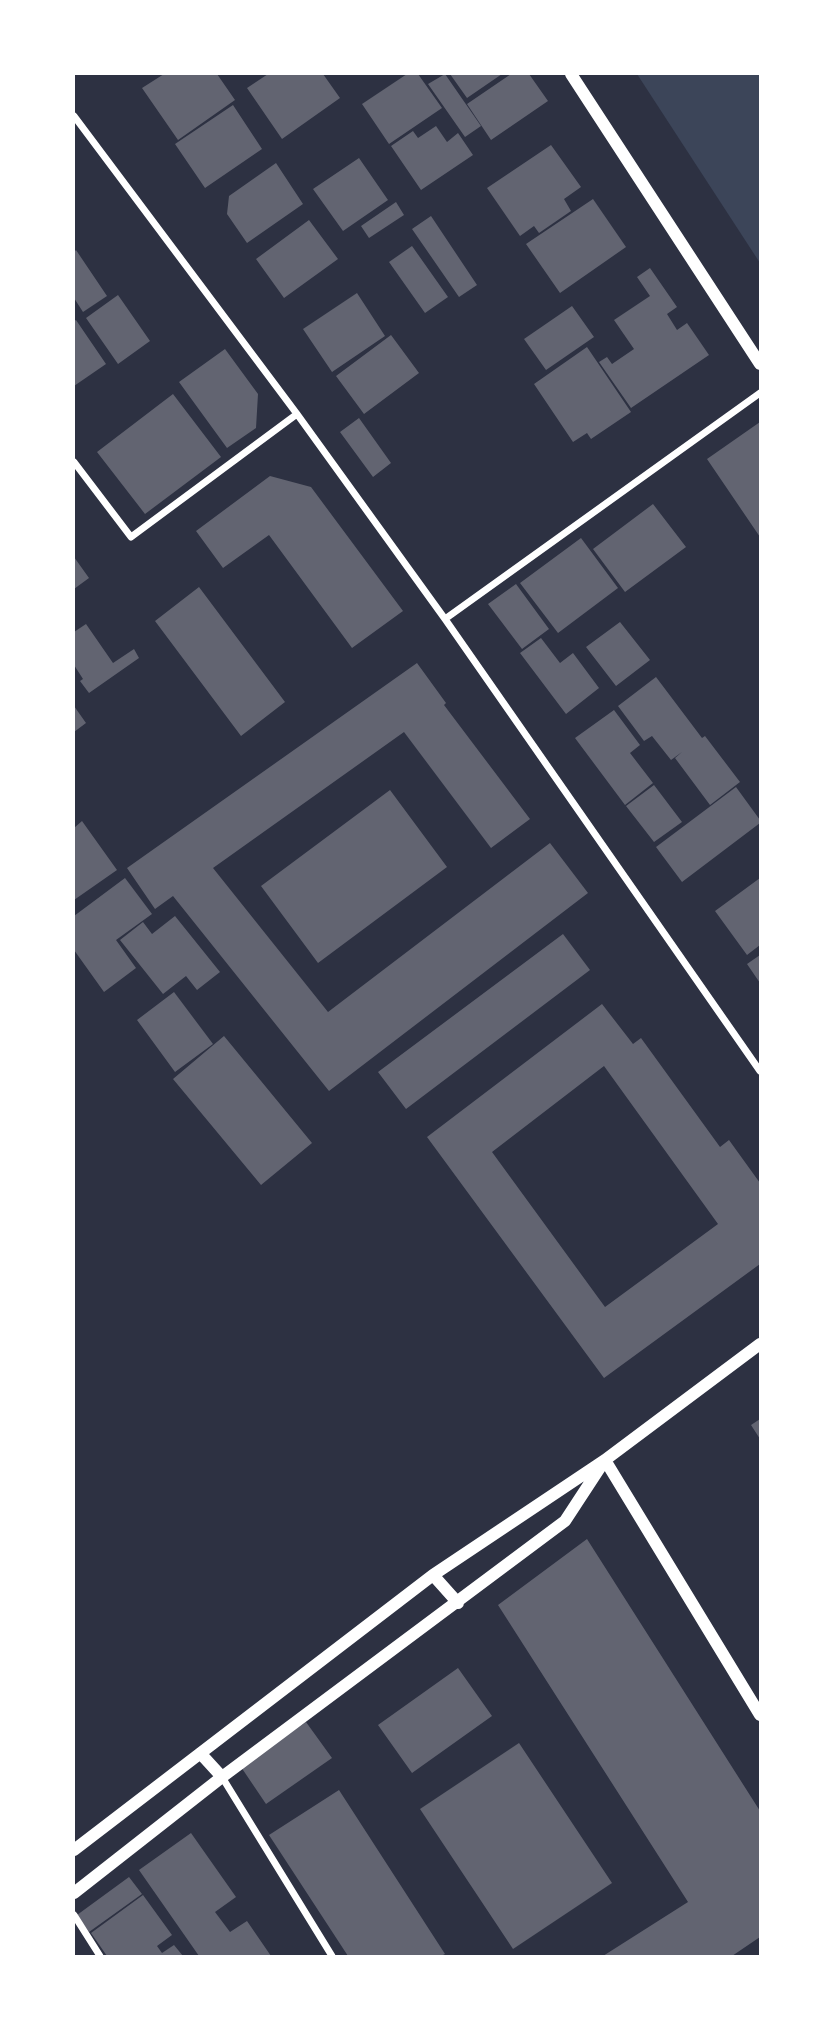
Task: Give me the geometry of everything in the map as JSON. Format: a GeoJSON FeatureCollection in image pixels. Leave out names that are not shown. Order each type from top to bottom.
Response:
{"type":"FeatureCollection","features":[{"type":"Feature","properties":{"kind":"street"},"geometry":{"type":"LineString","coordinates":[[570,74],[761,364]]}},
{"type":"Feature","properties":{"kind":"street"},"geometry":{"type":"LineString","coordinates":[[74,116],[297,414],[445,619],[761,1071]]}},
{"type":"Feature","properties":{"kind":"street"},"geometry":{"type":"LineString","coordinates":[[445,619],[761,393]]}},
{"type":"Feature","properties":{"kind":"street"},"geometry":{"type":"LineString","coordinates":[[74,462],[131,537],[297,414]]}},
{"type":"Feature","properties":{"kind":"street"},"geometry":{"type":"LineString","coordinates":[[74,1850],[433,1574],[605,1460],[761,1344]]}},
{"type":"Feature","properties":{"kind":"street"},"geometry":{"type":"LineString","coordinates":[[74,1892],[222,1777],[565,1521],[605,1460]]}},
{"type":"Feature","properties":{"kind":"street"},"geometry":{"type":"LineString","coordinates":[[605,1460],[761,1715]]}},
{"type":"Feature","properties":{"kind":"street"},"geometry":{"type":"LineString","coordinates":[[433,1574],[458,1603]]}},
{"type":"Feature","properties":{"kind":"street"},"geometry":{"type":"LineString","coordinates":[[201,1754],[222,1777],[332,1956]]}},
{"type":"Feature","properties":{"kind":"street"},"geometry":{"type":"LineString","coordinates":[[74,1915],[100,1956]]}},
{"type":"Feature","properties":{"kind":"shaded area"},"geometry":{"type":"Polygon","coordinates":[[[637,74],[760,74],[760,263],[637,74]]]}},
{"type":"Feature","properties":{"kind":"building"},"geometry":{"type":"Polygon","coordinates":[[[164,74],[217,74],[235,100],[178,140],[142,88],[164,74]]]}},
{"type":"Feature","properties":{"kind":"building"},"geometry":{"type":"Polygon","coordinates":[[[268,74],[323,74],[340,98],[282,139],[247,88],[268,74]]]}},
{"type":"Feature","properties":{"kind":"building"},"geometry":{"type":"Polygon","coordinates":[[[407,74],[418,74],[442,108],[389,144],[362,104],[407,74]]]}},
{"type":"Feature","properties":{"kind":"building"},"geometry":{"type":"Polygon","coordinates":[[[445,74],[481,126],[465,137],[428,84],[445,74]]]}},
{"type":"Feature","properties":{"kind":"building"},"geometry":{"type":"Polygon","coordinates":[[[450,74],[502,74],[467,98],[450,74]]]}},
{"type":"Feature","properties":{"kind":"building"},"geometry":{"type":"Polygon","coordinates":[[[511,74],[529,74],[548,101],[491,140],[467,104],[511,74]]]}},
{"type":"Feature","properties":{"kind":"building"},"geometry":{"type":"Polygon","coordinates":[[[233,105],[262,149],[205,188],[175,144],[233,105]]]}},
{"type":"Feature","properties":{"kind":"building"},"geometry":{"type":"Polygon","coordinates":[[[436,126],[447,142],[458,133],[473,155],[421,190],[391,146],[413,131],[418,138],[436,126]]]}},
{"type":"Feature","properties":{"kind":"building"},"geometry":{"type":"Polygon","coordinates":[[[551,145],[581,187],[564,199],[571,211],[539,233],[534,226],[520,236],[487,188],[551,145]]]}},
{"type":"Feature","properties":{"kind":"building"},"geometry":{"type":"Polygon","coordinates":[[[359,158],[388,200],[343,231],[313,189],[359,158]]]}},
{"type":"Feature","properties":{"kind":"building"},"geometry":{"type":"Polygon","coordinates":[[[276,163],[303,204],[247,243],[227,214],[229,196],[276,163]]]}},
{"type":"Feature","properties":{"kind":"building"},"geometry":{"type":"Polygon","coordinates":[[[593,199],[626,247],[560,293],[526,244],[593,199]]]}},
{"type":"Feature","properties":{"kind":"building"},"geometry":{"type":"Polygon","coordinates":[[[396,202],[404,215],[369,238],[361,226],[396,202]]]}},
{"type":"Feature","properties":{"kind":"building"},"geometry":{"type":"Polygon","coordinates":[[[431,216],[477,285],[459,297],[412,229],[431,216]]]}},
{"type":"Feature","properties":{"kind":"building"},"geometry":{"type":"Polygon","coordinates":[[[309,220],[338,259],[284,298],[256,259],[309,220]]]}},
{"type":"Feature","properties":{"kind":"building"},"geometry":{"type":"Polygon","coordinates":[[[412,246],[448,297],[425,313],[389,262],[412,246]]]}},
{"type":"Feature","properties":{"kind":"building"},"geometry":{"type":"Polygon","coordinates":[[[76,250],[107,296],[83,312],[74,298],[76,250]]]}},
{"type":"Feature","properties":{"kind":"building"},"geometry":{"type":"Polygon","coordinates":[[[650,268],[677,307],[667,314],[677,330],[687,323],[709,355],[631,408],[599,362],[607,357],[612,364],[634,349],[614,320],[650,296],[637,277],[650,268]]]}},
{"type":"Feature","properties":{"kind":"building"},"geometry":{"type":"Polygon","coordinates":[[[357,293],[385,336],[332,372],[303,329],[357,293]]]}},
{"type":"Feature","properties":{"kind":"building"},"geometry":{"type":"Polygon","coordinates":[[[118,295],[150,341],[118,364],[86,318],[118,295]]]}},
{"type":"Feature","properties":{"kind":"building"},"geometry":{"type":"Polygon","coordinates":[[[572,306],[594,337],[546,370],[524,339],[572,306]]]}},
{"type":"Feature","properties":{"kind":"building"},"geometry":{"type":"Polygon","coordinates":[[[76,320],[106,364],[74,386],[74,321],[76,320]]]}},
{"type":"Feature","properties":{"kind":"building"},"geometry":{"type":"Polygon","coordinates":[[[391,335],[419,373],[364,414],[336,376],[391,335]]]}},
{"type":"Feature","properties":{"kind":"building"},"geometry":{"type":"Polygon","coordinates":[[[587,347],[631,412],[591,439],[587,433],[573,442],[534,384],[587,347]]]}},
{"type":"Feature","properties":{"kind":"building"},"geometry":{"type":"Polygon","coordinates":[[[225,349],[258,394],[256,428],[227,448],[179,382],[225,349]]]}},
{"type":"Feature","properties":{"kind":"building"},"geometry":{"type":"Polygon","coordinates":[[[173,394],[221,457],[145,514],[97,452],[173,394]]]}},
{"type":"Feature","properties":{"kind":"building"},"geometry":{"type":"Polygon","coordinates":[[[359,418],[391,463],[373,477],[340,432],[359,418]]]}},
{"type":"Feature","properties":{"kind":"building"},"geometry":{"type":"Polygon","coordinates":[[[760,422],[760,537],[707,459],[760,422]]]}},
{"type":"Feature","properties":{"kind":"building"},"geometry":{"type":"Polygon","coordinates":[[[270,476],[311,487],[403,611],[352,648],[269,535],[223,568],[196,531],[270,476]]]}},
{"type":"Feature","properties":{"kind":"building"},"geometry":{"type":"Polygon","coordinates":[[[653,504],[686,547],[625,592],[593,549],[653,504]]]}},
{"type":"Feature","properties":{"kind":"building"},"geometry":{"type":"Polygon","coordinates":[[[581,538],[618,588],[558,633],[520,583],[581,538]]]}},
{"type":"Feature","properties":{"kind":"building"},"geometry":{"type":"Polygon","coordinates":[[[74,557],[89,578],[74,589],[74,557]]]}},
{"type":"Feature","properties":{"kind":"building"},"geometry":{"type":"Polygon","coordinates":[[[516,584],[549,629],[522,649],[488,604],[516,584]]]}},
{"type":"Feature","properties":{"kind":"building"},"geometry":{"type":"Polygon","coordinates":[[[199,587],[285,702],[241,736],[155,621],[199,587]]]}},
{"type":"Feature","properties":{"kind":"building"},"geometry":{"type":"Polygon","coordinates":[[[620,622],[650,660],[616,686],[586,647],[620,622]]]}},
{"type":"Feature","properties":{"kind":"building"},"geometry":{"type":"Polygon","coordinates":[[[86,624],[113,663],[134,649],[139,658],[89,693],[80,681],[83,679],[74,665],[74,632],[86,624]]]}},
{"type":"Feature","properties":{"kind":"building"},"geometry":{"type":"Polygon","coordinates":[[[541,638],[560,663],[573,653],[599,688],[566,714],[520,653],[541,638]]]}},
{"type":"Feature","properties":{"kind":"building"},"geometry":{"type":"Polygon","coordinates":[[[417,663],[446,703],[444,705],[530,819],[491,848],[404,732],[213,868],[328,1012],[550,843],[588,893],[329,1091],[173,896],[155,909],[127,868],[417,663]]]}},
{"type":"Feature","properties":{"kind":"building"},"geometry":{"type":"Polygon","coordinates":[[[656,677],[702,738],[705,736],[740,782],[710,805],[675,758],[682,752],[671,760],[652,736],[644,741],[618,706],[656,677]]]}},
{"type":"Feature","properties":{"kind":"building"},"geometry":{"type":"Polygon","coordinates":[[[74,706],[86,723],[74,732],[74,706]]]}},
{"type":"Feature","properties":{"kind":"building"},"geometry":{"type":"Polygon","coordinates":[[[614,710],[640,745],[630,753],[653,783],[625,805],[575,738],[614,710]]]}},
{"type":"Feature","properties":{"kind":"building"},"geometry":{"type":"Polygon","coordinates":[[[654,785],[682,822],[654,842],[626,806],[654,785]]]}},
{"type":"Feature","properties":{"kind":"building"},"geometry":{"type":"Polygon","coordinates":[[[736,787],[760,823],[682,882],[656,847],[736,787]]]}},
{"type":"Feature","properties":{"kind":"building"},"geometry":{"type":"Polygon","coordinates":[[[390,790],[447,867],[318,963],[261,886],[390,790]]]}},
{"type":"Feature","properties":{"kind":"building"},"geometry":{"type":"Polygon","coordinates":[[[82,821],[117,870],[74,900],[74,828],[82,821]]]}},
{"type":"Feature","properties":{"kind":"building"},"geometry":{"type":"Polygon","coordinates":[[[125,878],[152,914],[116,940],[136,968],[104,992],[74,950],[74,916],[125,878]]]}},
{"type":"Feature","properties":{"kind":"building"},"geometry":{"type":"Polygon","coordinates":[[[760,878],[760,945],[747,955],[715,911],[760,878]]]}},
{"type":"Feature","properties":{"kind":"building"},"geometry":{"type":"Polygon","coordinates":[[[175,916],[220,972],[197,990],[186,976],[163,994],[120,940],[143,922],[152,934],[175,916]]]}},
{"type":"Feature","properties":{"kind":"building"},"geometry":{"type":"Polygon","coordinates":[[[563,934],[590,970],[406,1109],[378,1072],[563,934]]]}},
{"type":"Feature","properties":{"kind":"building"},"geometry":{"type":"Polygon","coordinates":[[[760,955],[760,983],[747,964],[760,955]]]}},
{"type":"Feature","properties":{"kind":"building"},"geometry":{"type":"Polygon","coordinates":[[[174,992],[213,1044],[175,1072],[137,1020],[174,992]]]}},
{"type":"Feature","properties":{"kind":"building"},"geometry":{"type":"Polygon","coordinates":[[[602,1004],[633,1044],[641,1038],[720,1147],[729,1140],[760,1183],[760,1264],[604,1378],[427,1137],[602,1004]],[[604,1066],[492,1152],[605,1307],[718,1224],[604,1066]]]}},
{"type":"Feature","properties":{"kind":"building"},"geometry":{"type":"Polygon","coordinates":[[[224,1036],[312,1143],[261,1185],[173,1079],[224,1036]]]}},
{"type":"Feature","properties":{"kind":"building"},"geometry":{"type":"Polygon","coordinates":[[[760,1419],[760,1439],[751,1425],[760,1419]]]}},
{"type":"Feature","properties":{"kind":"building"},"geometry":{"type":"Polygon","coordinates":[[[587,1539],[760,1811],[760,1937],[732,1956],[603,1956],[688,1902],[498,1605],[587,1539]]]}},
{"type":"Feature","properties":{"kind":"building"},"geometry":{"type":"Polygon","coordinates":[[[458,1668],[492,1716],[412,1773],[378,1725],[458,1668]]]}},
{"type":"Feature","properties":{"kind":"building"},"geometry":{"type":"Polygon","coordinates":[[[306,1722],[332,1758],[266,1804],[241,1767],[306,1722]]]}},
{"type":"Feature","properties":{"kind":"building"},"geometry":{"type":"Polygon","coordinates":[[[519,1743],[612,1883],[513,1949],[420,1809],[519,1743]]]}},
{"type":"Feature","properties":{"kind":"building"},"geometry":{"type":"Polygon","coordinates":[[[339,1790],[445,1954],[348,1956],[269,1835],[339,1790]]]}},
{"type":"Feature","properties":{"kind":"building"},"geometry":{"type":"Polygon","coordinates":[[[191,1833],[236,1897],[215,1912],[230,1932],[247,1921],[271,1956],[199,1956],[139,1870],[191,1833]]]}},
{"type":"Feature","properties":{"kind":"building"},"geometry":{"type":"Polygon","coordinates":[[[129,1877],[142,1894],[89,1932],[77,1915],[129,1877]]]}},
{"type":"Feature","properties":{"kind":"building"},"geometry":{"type":"Polygon","coordinates":[[[143,1895],[172,1935],[157,1946],[162,1953],[174,1945],[183,1956],[107,1956],[91,1933],[143,1895]]]}}]}
